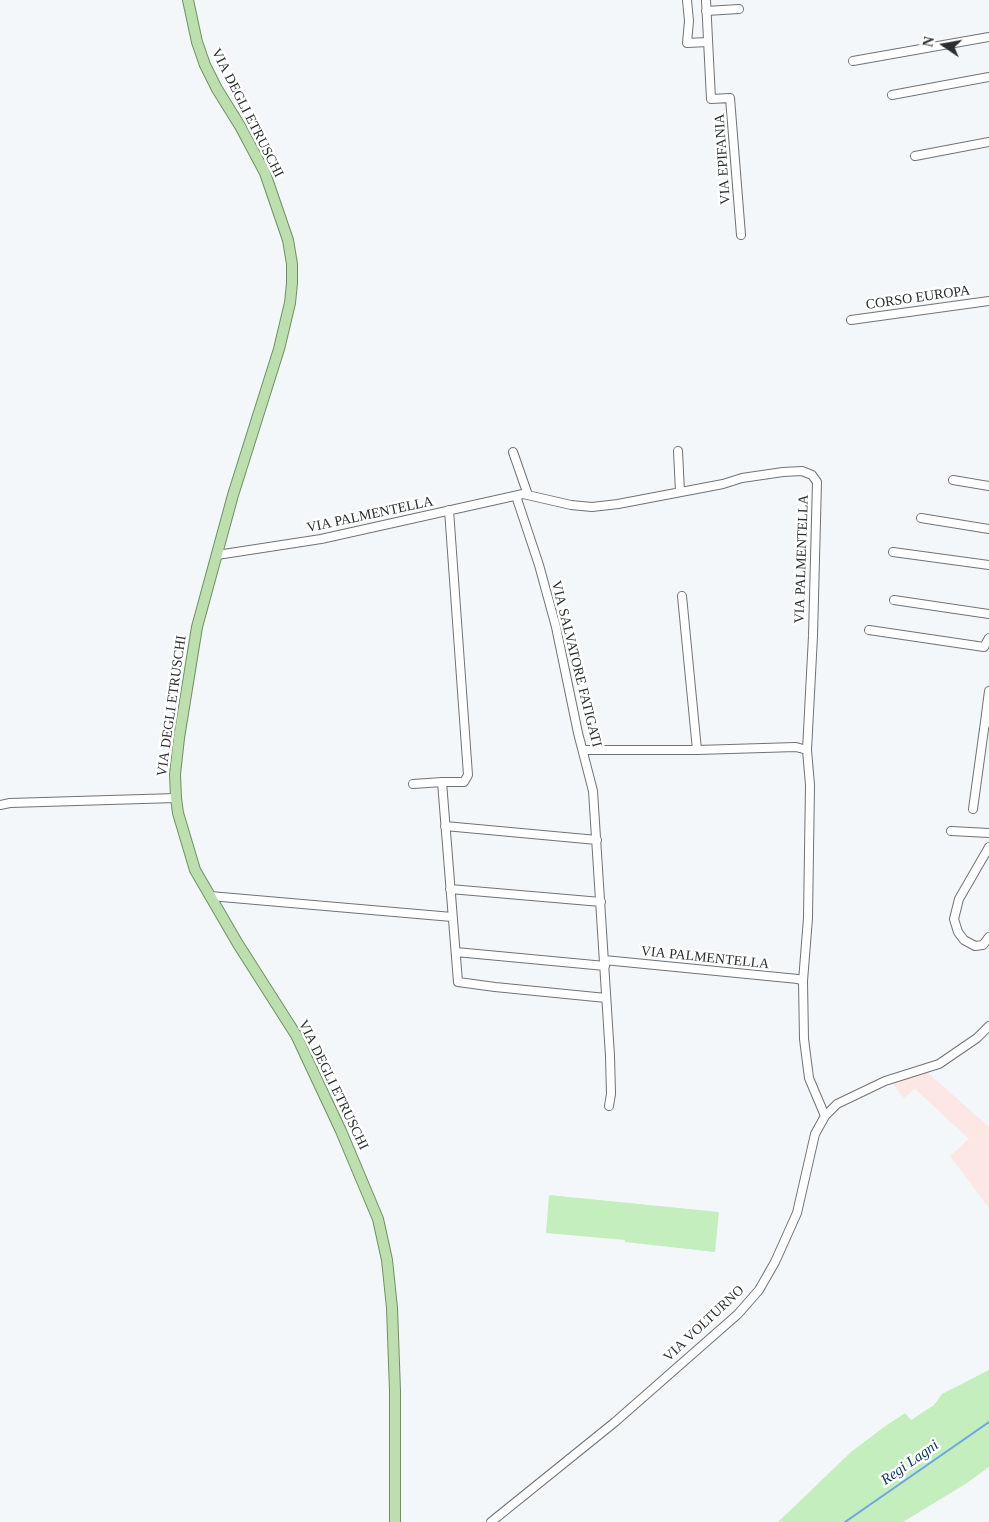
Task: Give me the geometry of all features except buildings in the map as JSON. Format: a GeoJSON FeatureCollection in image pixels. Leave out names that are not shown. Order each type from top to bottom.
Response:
{"type":"FeatureCollection","features":[{"type":"Feature","properties":{"kind":"main road","name":"VIA DEGLI ETRUSCHI"},"geometry":{"type":"LineString","coordinates":[[188,0],[197,42],[205,65],[265,173],[288,240],[292,264],[290,303],[286,325],[233,495],[198,627],[191,661],[175,774],[178,813],[195,870],[238,944],[296,1035],[342,1132],[378,1220],[386,1260],[392,1308],[395,1391],[395,1522]]}},
{"type":"Feature","properties":{"kind":"street"},"geometry":{"type":"LineString","coordinates":[[687,0],[689,21],[687,43],[708,42]]}},
{"type":"Feature","properties":{"kind":"street","name":"VIA EPIFANIA"},"geometry":{"type":"LineString","coordinates":[[706,0],[711,99],[730,98],[741,235]]}},
{"type":"Feature","properties":{"kind":"street"},"geometry":{"type":"LineString","coordinates":[[706,11],[739,9]]}},
{"type":"Feature","properties":{"kind":"street"},"geometry":{"type":"LineString","coordinates":[[853,61],[989,37]]}},
{"type":"Feature","properties":{"kind":"street"},"geometry":{"type":"LineString","coordinates":[[892,96],[989,77]]}},
{"type":"Feature","properties":{"kind":"street"},"geometry":{"type":"LineString","coordinates":[[915,156],[989,142]]}},
{"type":"Feature","properties":{"kind":"street","name":"CORSO EUROPA"},"geometry":{"type":"LineString","coordinates":[[851,320],[989,300]]}},
{"type":"Feature","properties":{"kind":"street"},"geometry":{"type":"LineString","coordinates":[[678,451],[680,492]]}},
{"type":"Feature","properties":{"kind":"street"},"geometry":{"type":"LineString","coordinates":[[513,452],[528,495]]}},
{"type":"Feature","properties":{"kind":"street","name":"VIA PALMENTELLA"},"geometry":{"type":"LineString","coordinates":[[217,555],[321,539],[522,494],[554,502],[592,507],[618,504],[742,478],[783,472],[807,472],[816,478],[813,636],[807,750],[810,785],[808,918],[803,981],[804,1039],[809,1078],[825,1116]]}},
{"type":"Feature","properties":{"kind":"street"},"geometry":{"type":"LineString","coordinates":[[953,480],[989,486]]}},
{"type":"Feature","properties":{"kind":"street","name":"VIA SALVATORE FATIGATI"},"geometry":{"type":"LineString","coordinates":[[516,496],[535,552],[556,627],[578,733],[584,750],[593,791],[605,963],[611,1087],[608,1106]]}},
{"type":"Feature","properties":{"kind":"street"},"geometry":{"type":"LineString","coordinates":[[414,784],[464,782],[468,775],[449,510]]}},
{"type":"Feature","properties":{"kind":"street"},"geometry":{"type":"LineString","coordinates":[[921,518],[989,529]]}},
{"type":"Feature","properties":{"kind":"street"},"geometry":{"type":"LineString","coordinates":[[893,552],[989,565]]}},
{"type":"Feature","properties":{"kind":"street"},"geometry":{"type":"LineString","coordinates":[[682,596],[697,750]]}},
{"type":"Feature","properties":{"kind":"street"},"geometry":{"type":"LineString","coordinates":[[894,600],[989,614]]}},
{"type":"Feature","properties":{"kind":"street"},"geometry":{"type":"LineString","coordinates":[[869,630],[984,648],[989,638]]}},
{"type":"Feature","properties":{"kind":"street"},"geometry":{"type":"LineString","coordinates":[[973,809],[987,722],[989,691]]}},
{"type":"Feature","properties":{"kind":"street"},"geometry":{"type":"LineString","coordinates":[[584,750],[697,750],[796,747],[807,750]]}},
{"type":"Feature","properties":{"kind":"street"},"geometry":{"type":"LineString","coordinates":[[442,782],[458,982],[460,984],[606,998]]}},
{"type":"Feature","properties":{"kind":"street"},"geometry":{"type":"LineString","coordinates":[[0,804],[176,798]]}},
{"type":"Feature","properties":{"kind":"street"},"geometry":{"type":"LineString","coordinates":[[445,826],[597,840]]}},
{"type":"Feature","properties":{"kind":"street"},"geometry":{"type":"LineString","coordinates":[[951,831],[989,833]]}},
{"type":"Feature","properties":{"kind":"street"},"geometry":{"type":"LineString","coordinates":[[989,847],[959,899],[954,919],[958,932],[964,940],[975,946],[982,945],[989,937]]}},
{"type":"Feature","properties":{"kind":"street"},"geometry":{"type":"LineString","coordinates":[[450,888],[601,902]]}},
{"type":"Feature","properties":{"kind":"street"},"geometry":{"type":"LineString","coordinates":[[210,896],[452,917]]}},
{"type":"Feature","properties":{"kind":"street"},"geometry":{"type":"LineString","coordinates":[[456,952],[605,963]]}},
{"type":"Feature","properties":{"kind":"street","name":"VIA PALMENTELLA"},"geometry":{"type":"LineString","coordinates":[[605,963],[798,979],[803,981]]}},
{"type":"Feature","properties":{"kind":"street","name":"VIA VOLTURNO"},"geometry":{"type":"LineString","coordinates":[[491,1522],[615,1422],[738,1314],[759,1290],[775,1262],[797,1213],[815,1134],[825,1116],[837,1104],[885,1081],[939,1064],[977,1038],[989,1026]]}},
{"type":"Feature","properties":{"kind":"shaded area"},"geometry":{"type":"Polygon","coordinates":[[[927,1072],[989,1127],[989,1208],[950,1156],[969,1139],[915,1089],[904,1098],[892,1083],[927,1072]]]}},
{"type":"Feature","properties":{"kind":"green space"},"geometry":{"type":"Polygon","coordinates":[[[549,1195],[719,1212],[715,1252],[625,1242],[625,1240],[546,1233],[549,1195]]]}},
{"type":"Feature","properties":{"kind":"green space"},"geometry":{"type":"Polygon","coordinates":[[[989,1370],[989,1467],[967,1483],[903,1522],[778,1522],[851,1452],[884,1427],[905,1413],[911,1420],[934,1405],[942,1394],[989,1370]]]}},
{"type":"Feature","properties":{"kind":"waterway","name":"Regi Lagni"},"geometry":{"type":"LineString","coordinates":[[845,1522],[989,1422]]}}]}
